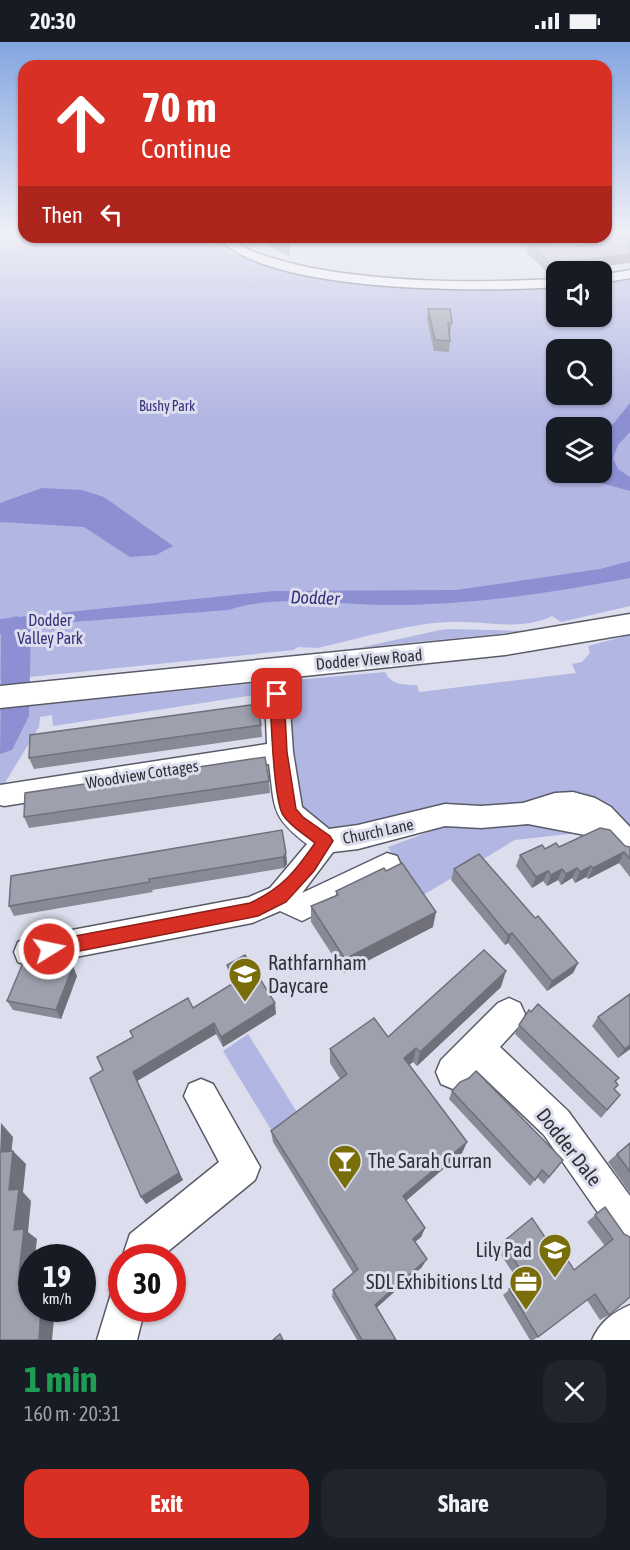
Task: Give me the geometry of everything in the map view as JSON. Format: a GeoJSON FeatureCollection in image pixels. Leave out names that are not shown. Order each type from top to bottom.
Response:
{"type":"FeatureCollection","features":[{"type":"Feature","properties":{"kind":"main road","name":"Dodder View Road"},"geometry":{"type":"LineString","coordinates":[[9,695],[505,645],[630,624]]}},
{"type":"Feature","properties":{"kind":"street","name":"Church Lane"},"geometry":{"type":"LineString","coordinates":[[277,694],[280,752],[289,811],[297,821],[325,841],[358,837],[445,815],[481,817],[523,814],[597,824],[622,838]]}},
{"type":"Feature","properties":{"kind":"street","name":"Woodview Cottages"},"geometry":{"type":"LineString","coordinates":[[4,795],[280,752]]}},
{"type":"Feature","properties":{"kind":"street"},"geometry":{"type":"LineString","coordinates":[[28,952],[252,910],[280,897],[308,866],[325,841]]}},
{"type":"Feature","properties":{"kind":"street"},"geometry":{"type":"LineString","coordinates":[[280,897],[302,908],[387,865]]}},
{"type":"Feature","properties":{"kind":"street"},"geometry":{"type":"LineString","coordinates":[[453,1072],[509,1014]]}},
{"type":"Feature","properties":{"kind":"street","name":"Dodder Dale"},"geometry":{"type":"LineString","coordinates":[[477,1048],[555,1123],[630,1227]]}},
{"type":"Feature","properties":{"kind":"street"},"geometry":{"type":"LineString","coordinates":[[147,1244],[242,1167],[201,1096]]}},
{"type":"Feature","properties":{"kind":"street"},"geometry":{"type":"LineString","coordinates":[[117,1340],[122,1322]]}},
{"type":"Feature","properties":{"kind":"street"},"geometry":{"type":"LineString","coordinates":[[612,1340],[630,1325]]}},
{"type":"Feature","properties":{"kind":"green space","name":"Bushy Park"},"geometry":{"type":"Polygon","coordinates":[[[0,295],[546,295],[546,327],[612,327],[612,295],[630,295],[630,606],[561,622],[552,616],[540,621],[514,624],[432,623],[317,648],[298,647],[294,650],[0,680],[0,295]]]}},
{"type":"Feature","properties":{"kind":"green space"},"geometry":{"type":"Polygon","coordinates":[[[440,630],[525,631],[358,648],[440,630]]]}},
{"type":"Feature","properties":{"kind":"green space"},"geometry":{"type":"Polygon","coordinates":[[[630,635],[630,837],[622,828],[515,840],[420,897],[388,847],[453,823],[343,833],[324,829],[296,808],[288,708],[297,700],[295,680],[385,672],[394,682],[417,685],[419,692],[576,673],[572,664],[582,662],[590,653],[588,646],[630,635]]]}},
{"type":"Feature","properties":{"kind":"green space"},"geometry":{"type":"Polygon","coordinates":[[[259,683],[261,694],[53,726],[52,715],[40,717],[39,727],[0,791],[0,752],[14,729],[19,707],[259,683]]]}},
{"type":"Feature","properties":{"kind":"green space"},"geometry":{"type":"Polygon","coordinates":[[[248,1034],[300,1117],[275,1136],[223,1051],[248,1034]]]}},
{"type":"Feature","properties":{"kind":"water"},"geometry":{"type":"Polygon","coordinates":[[[630,403],[630,432],[618,445],[613,458],[618,469],[630,477],[630,491],[601,483],[612,483],[612,424],[630,403]]]}},
{"type":"Feature","properties":{"kind":"water"},"geometry":{"type":"Polygon","coordinates":[[[42,488],[82,490],[104,497],[173,546],[156,555],[130,557],[84,527],[0,522],[0,503],[42,488]]]}},
{"type":"Feature","properties":{"kind":"water","name":"Dodder"},"geometry":{"type":"Polygon","coordinates":[[[630,561],[630,578],[511,597],[451,603],[391,605],[309,601],[268,602],[228,610],[72,622],[0,634],[0,619],[274,591],[456,590],[600,569],[630,561]]]}},
{"type":"Feature","properties":{"kind":"building"},"geometry":{"type":"Polygon","coordinates":[[[428,309],[450,309],[452,323],[448,323],[450,341],[435,340],[428,309]]]}},
{"type":"Feature","properties":{"kind":"building"},"geometry":{"type":"Polygon","coordinates":[[[257,704],[261,725],[29,758],[30,735],[257,704]]]}},
{"type":"Feature","properties":{"kind":"building"},"geometry":{"type":"Polygon","coordinates":[[[265,757],[269,781],[24,817],[25,793],[265,757]]]}},
{"type":"Feature","properties":{"kind":"building"},"geometry":{"type":"Polygon","coordinates":[[[600,828],[610,830],[625,846],[630,847],[630,859],[624,852],[580,872],[577,868],[566,874],[562,869],[551,875],[548,871],[536,877],[520,855],[542,845],[545,849],[556,843],[559,847],[600,828]]]}},
{"type":"Feature","properties":{"kind":"building"},"geometry":{"type":"Polygon","coordinates":[[[282,830],[286,853],[283,857],[149,879],[150,882],[9,906],[11,876],[282,830]]]}},
{"type":"Feature","properties":{"kind":"building"},"geometry":{"type":"Polygon","coordinates":[[[479,854],[535,918],[538,916],[578,963],[552,981],[512,933],[508,935],[454,869],[479,854]]]}},
{"type":"Feature","properties":{"kind":"building"},"geometry":{"type":"Polygon","coordinates":[[[402,863],[436,912],[345,959],[311,906],[338,895],[336,891],[384,868],[386,871],[402,863]]]}},
{"type":"Feature","properties":{"kind":"building"},"geometry":{"type":"Polygon","coordinates":[[[484,950],[506,971],[420,1052],[416,1048],[404,1058],[467,1142],[403,1196],[425,1228],[413,1239],[427,1259],[375,1305],[396,1340],[362,1340],[333,1290],[358,1269],[271,1131],[347,1074],[330,1049],[374,1018],[388,1037],[484,950]]]}},
{"type":"Feature","properties":{"kind":"building"},"geometry":{"type":"Polygon","coordinates":[[[245,955],[275,1003],[221,1037],[214,1023],[133,1072],[179,1173],[141,1197],[90,1078],[103,1070],[97,1057],[133,1037],[130,1031],[188,998],[193,1008],[237,981],[227,965],[245,955]]]}},
{"type":"Feature","properties":{"kind":"building"},"geometry":{"type":"Polygon","coordinates":[[[25,958],[73,966],[56,1010],[7,1001],[25,958]]]}},
{"type":"Feature","properties":{"kind":"building"},"geometry":{"type":"Polygon","coordinates":[[[630,994],[630,1045],[625,1049],[598,1017],[630,994]]]}},
{"type":"Feature","properties":{"kind":"building"},"geometry":{"type":"Polygon","coordinates":[[[538,1004],[619,1078],[615,1081],[618,1085],[614,1089],[620,1095],[607,1110],[519,1025],[529,1010],[531,1012],[538,1004]]]}},
{"type":"Feature","properties":{"kind":"building"},"geometry":{"type":"Polygon","coordinates":[[[476,1071],[563,1160],[549,1177],[542,1170],[535,1180],[452,1091],[476,1071]]]}},
{"type":"Feature","properties":{"kind":"building"},"geometry":{"type":"Polygon","coordinates":[[[630,1143],[630,1172],[617,1154],[630,1143]]]}},
{"type":"Feature","properties":{"kind":"building"},"geometry":{"type":"Polygon","coordinates":[[[13,1151],[9,1190],[19,1189],[14,1230],[24,1229],[22,1244],[18,1244],[18,1322],[40,1322],[39,1340],[0,1340],[0,1152],[13,1151]]]}},
{"type":"Feature","properties":{"kind":"building"},"geometry":{"type":"Polygon","coordinates":[[[605,1207],[624,1234],[630,1237],[630,1297],[609,1315],[595,1294],[538,1337],[509,1289],[525,1277],[503,1242],[532,1218],[555,1252],[560,1248],[574,1270],[613,1239],[595,1215],[605,1207]]]}},
{"type":"Feature","properties":{"kind":"building"},"geometry":{"type":"Polygon","coordinates":[[[280,1334],[283,1340],[273,1340],[280,1334]]]}},
{"type":"Feature","properties":{"kind":"waterway"},"geometry":{"type":"LineString","coordinates":[[0,741],[13,716],[16,626]]}},
{"type":"Feature","properties":{"kind":"place","name":"Rathfarnham Daycare"},"geometry":{"type":"Point","coordinates":[245,1003]}},
{"type":"Feature","properties":{"kind":"place","name":"The Sarah Curran"},"geometry":{"type":"Point","coordinates":[345,1190]}},
{"type":"Feature","properties":{"kind":"place","name":"Lily Pad"},"geometry":{"type":"Point","coordinates":[555,1279]}},
{"type":"Feature","properties":{"kind":"place","name":"SDL Exhibitions Ltd"},"geometry":{"type":"Point","coordinates":[526,1311]}},
{"type":"Feature","properties":{"kind":"route"},"geometry":{"type":"LineString","coordinates":[[49,949],[252,910],[280,897],[308,866],[325,841],[297,821],[289,811],[280,752],[277,694]]}},
{"type":"Feature","properties":{"kind":"park label","name":"Dodder Valley Park"},"geometry":{"type":"Point","coordinates":[50,629]}}]}
